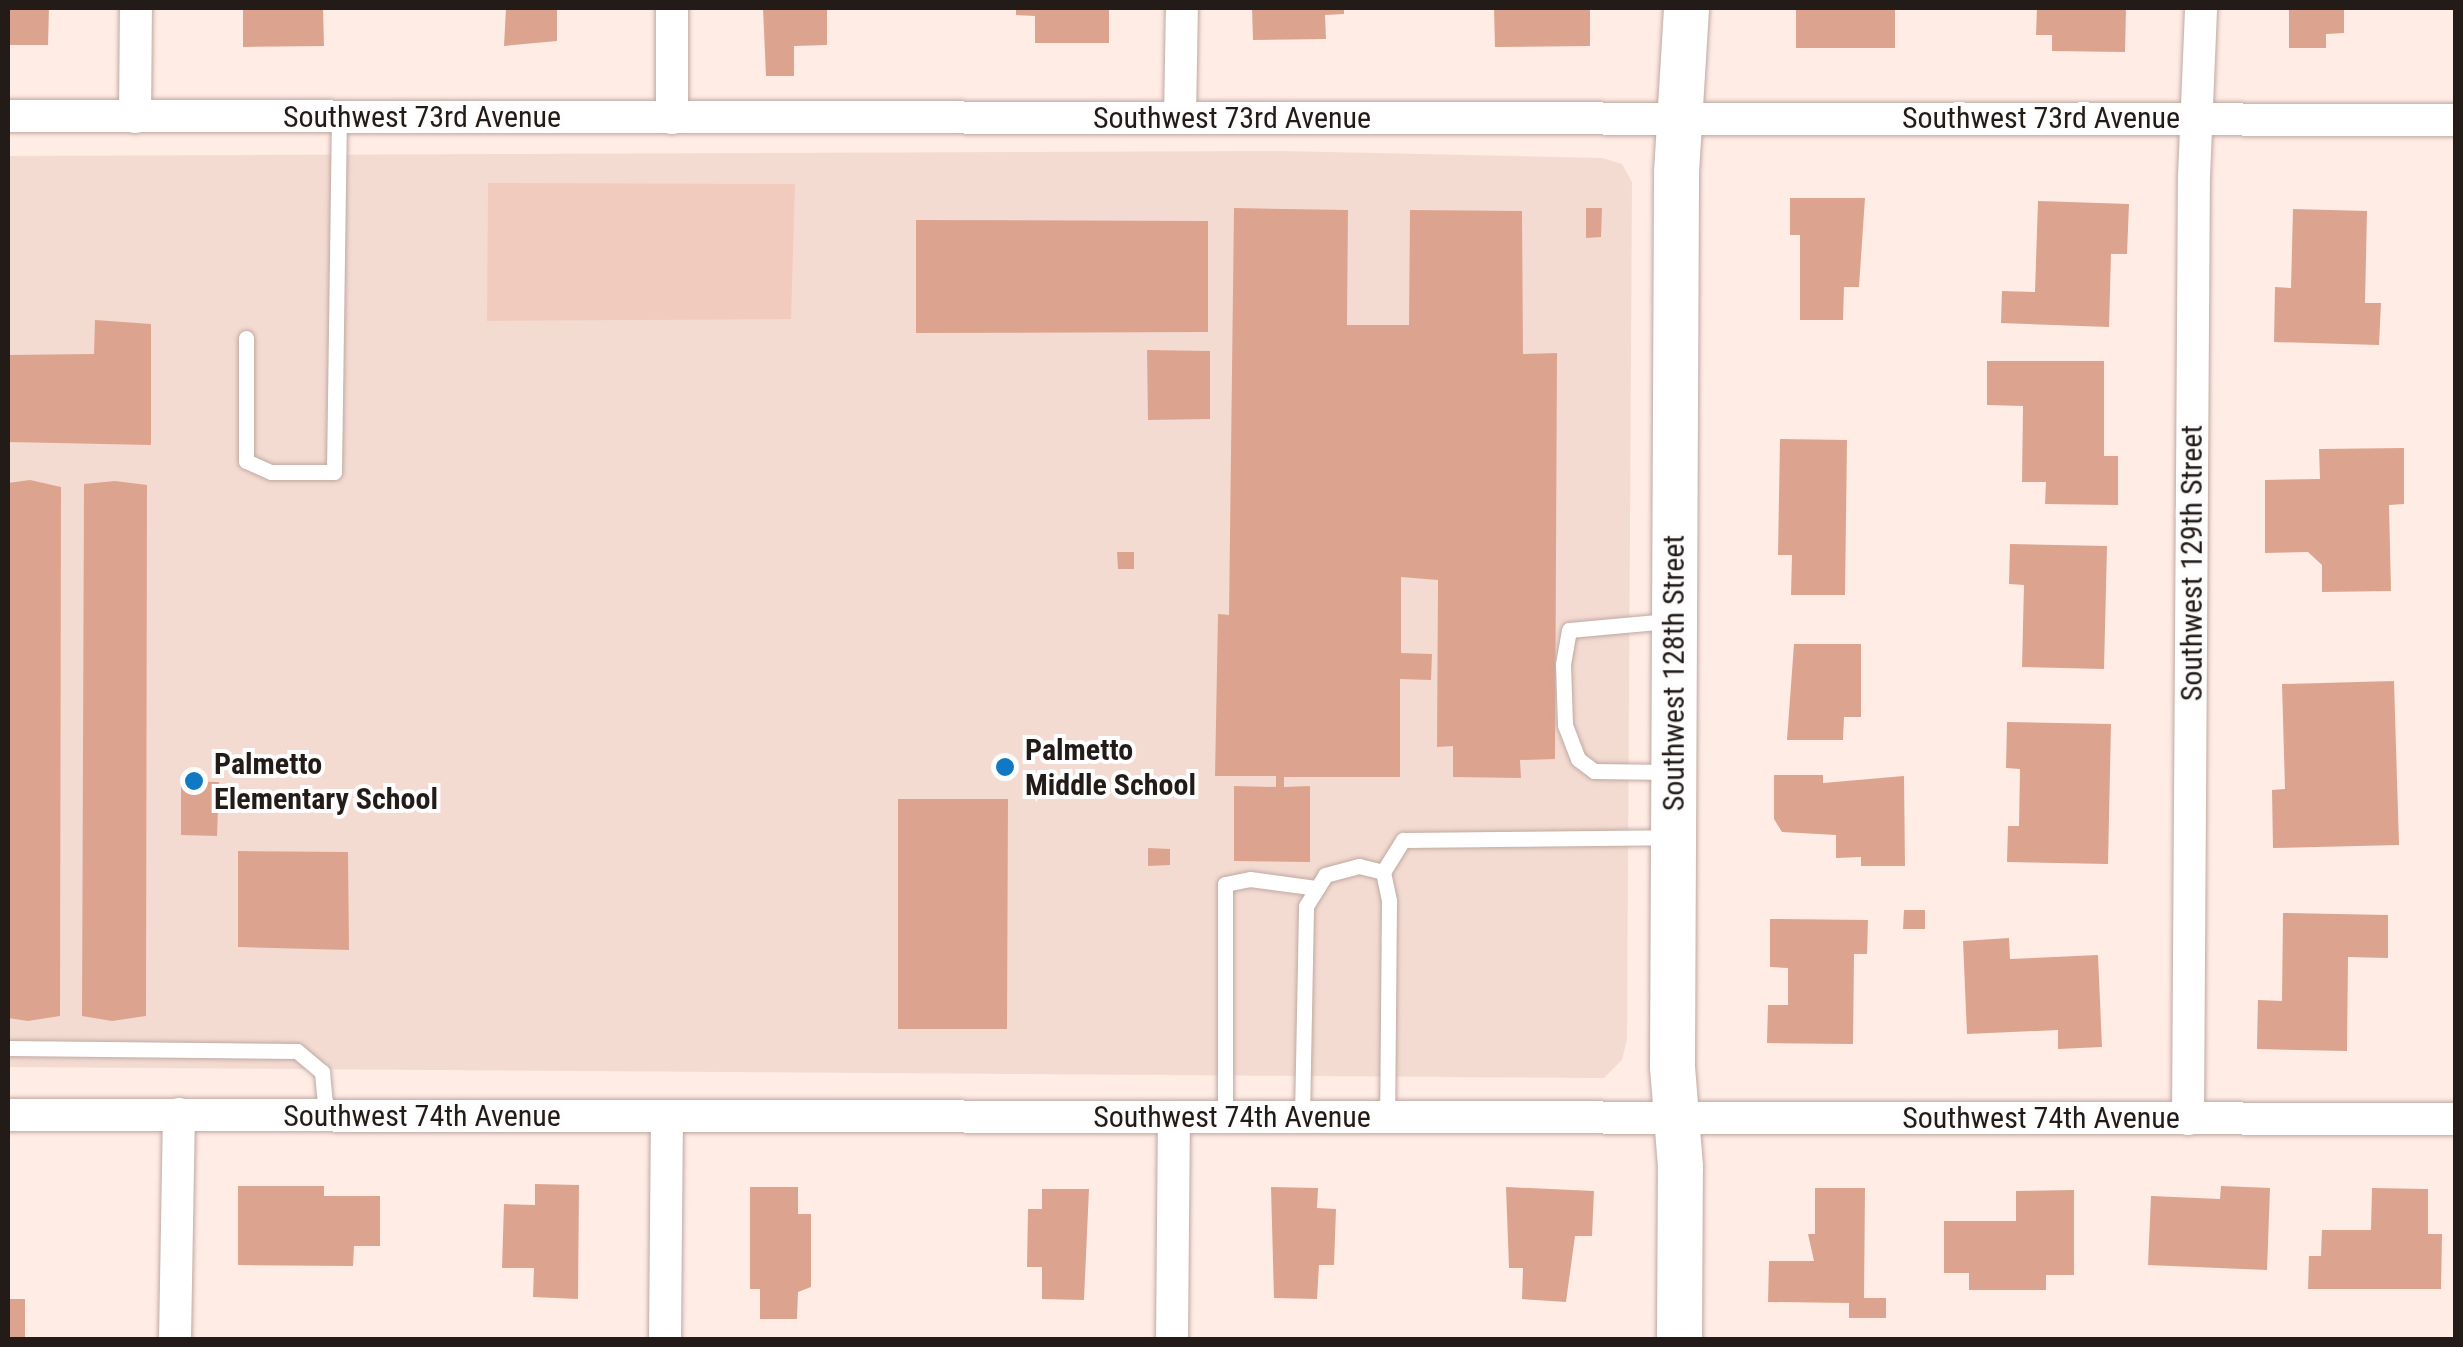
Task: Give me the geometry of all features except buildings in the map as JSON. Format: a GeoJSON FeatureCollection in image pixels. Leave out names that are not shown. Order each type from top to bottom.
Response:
{"type":"FeatureCollection","features":[{"type":"Feature","properties":{"kind":"street"},"geometry":{"type":"LineString","coordinates":[[136,8],[136,117]]}},
{"type":"Feature","properties":{"kind":"street"},"geometry":{"type":"LineString","coordinates":[[672,8],[672,118]]}},
{"type":"Feature","properties":{"kind":"street"},"geometry":{"type":"LineString","coordinates":[[1180,118],[1182,8]]}},
{"type":"Feature","properties":{"kind":"street","name":"Southwest 128th Street"},"geometry":{"type":"LineString","coordinates":[[1679,1340],[1672,836],[1681,118],[1686,8]]}},
{"type":"Feature","properties":{"kind":"street","name":"Southwest 129th Street"},"geometry":{"type":"LineString","coordinates":[[2188,1119],[2202,8]]}},
{"type":"Feature","properties":{"kind":"street","name":"Southwest 73rd Avenue"},"geometry":{"type":"LineString","coordinates":[[8,116],[2456,120]]}},
{"type":"Feature","properties":{"kind":"street"},"geometry":{"type":"LineString","coordinates":[[176,1340],[179,1114]]}},
{"type":"Feature","properties":{"kind":"street","name":"Southwest 74th Avenue"},"geometry":{"type":"LineString","coordinates":[[8,1115],[2456,1119]]}},
{"type":"Feature","properties":{"kind":"street"},"geometry":{"type":"LineString","coordinates":[[1172,1340],[1174,1116]]}},
{"type":"Feature","properties":{"kind":"street"},"geometry":{"type":"LineString","coordinates":[[665,1340],[667,1117]]}},
{"type":"Feature","properties":{"kind":"lane"},"geometry":{"type":"LineString","coordinates":[[246,338],[246,461],[271,472],[334,472],[338,118]]}},
{"type":"Feature","properties":{"kind":"lane"},"geometry":{"type":"LineString","coordinates":[[1673,772],[1594,771],[1578,759],[1564,726],[1564,664],[1569,630],[1674,621]]}},
{"type":"Feature","properties":{"kind":"lane"},"geometry":{"type":"LineString","coordinates":[[1388,1117],[1390,901],[1384,872],[1403,840],[1672,836]]}},
{"type":"Feature","properties":{"kind":"lane"},"geometry":{"type":"LineString","coordinates":[[1302,1116],[1306,906],[1325,875],[1359,866],[1384,872]]}},
{"type":"Feature","properties":{"kind":"lane"},"geometry":{"type":"LineString","coordinates":[[1225,1116],[1225,884],[1250,879],[1317,888]]}},
{"type":"Feature","properties":{"kind":"lane"},"geometry":{"type":"LineString","coordinates":[[8,1048],[297,1052],[322,1072],[326,1115]]}},
{"type":"Feature","properties":{"kind":"shaded area","name":"Palmetto Middle School"},"geometry":{"type":"Polygon","coordinates":[[[1282,151],[1602,158],[1622,164],[1632,182],[1627,1039],[1622,1060],[1604,1078],[8,1067],[8,156],[1282,151]]]}},
{"type":"Feature","properties":{"kind":"shaded area"},"geometry":{"type":"Polygon","coordinates":[[[488,183],[795,184],[791,319],[487,321],[488,183]]]}},
{"type":"Feature","properties":{"kind":"place","name":"Palmetto Middle School"},"geometry":{"type":"Point","coordinates":[1005,767]}},
{"type":"Feature","properties":{"kind":"place","name":"Palmetto Elementary School"},"geometry":{"type":"Point","coordinates":[194,781]}}]}
